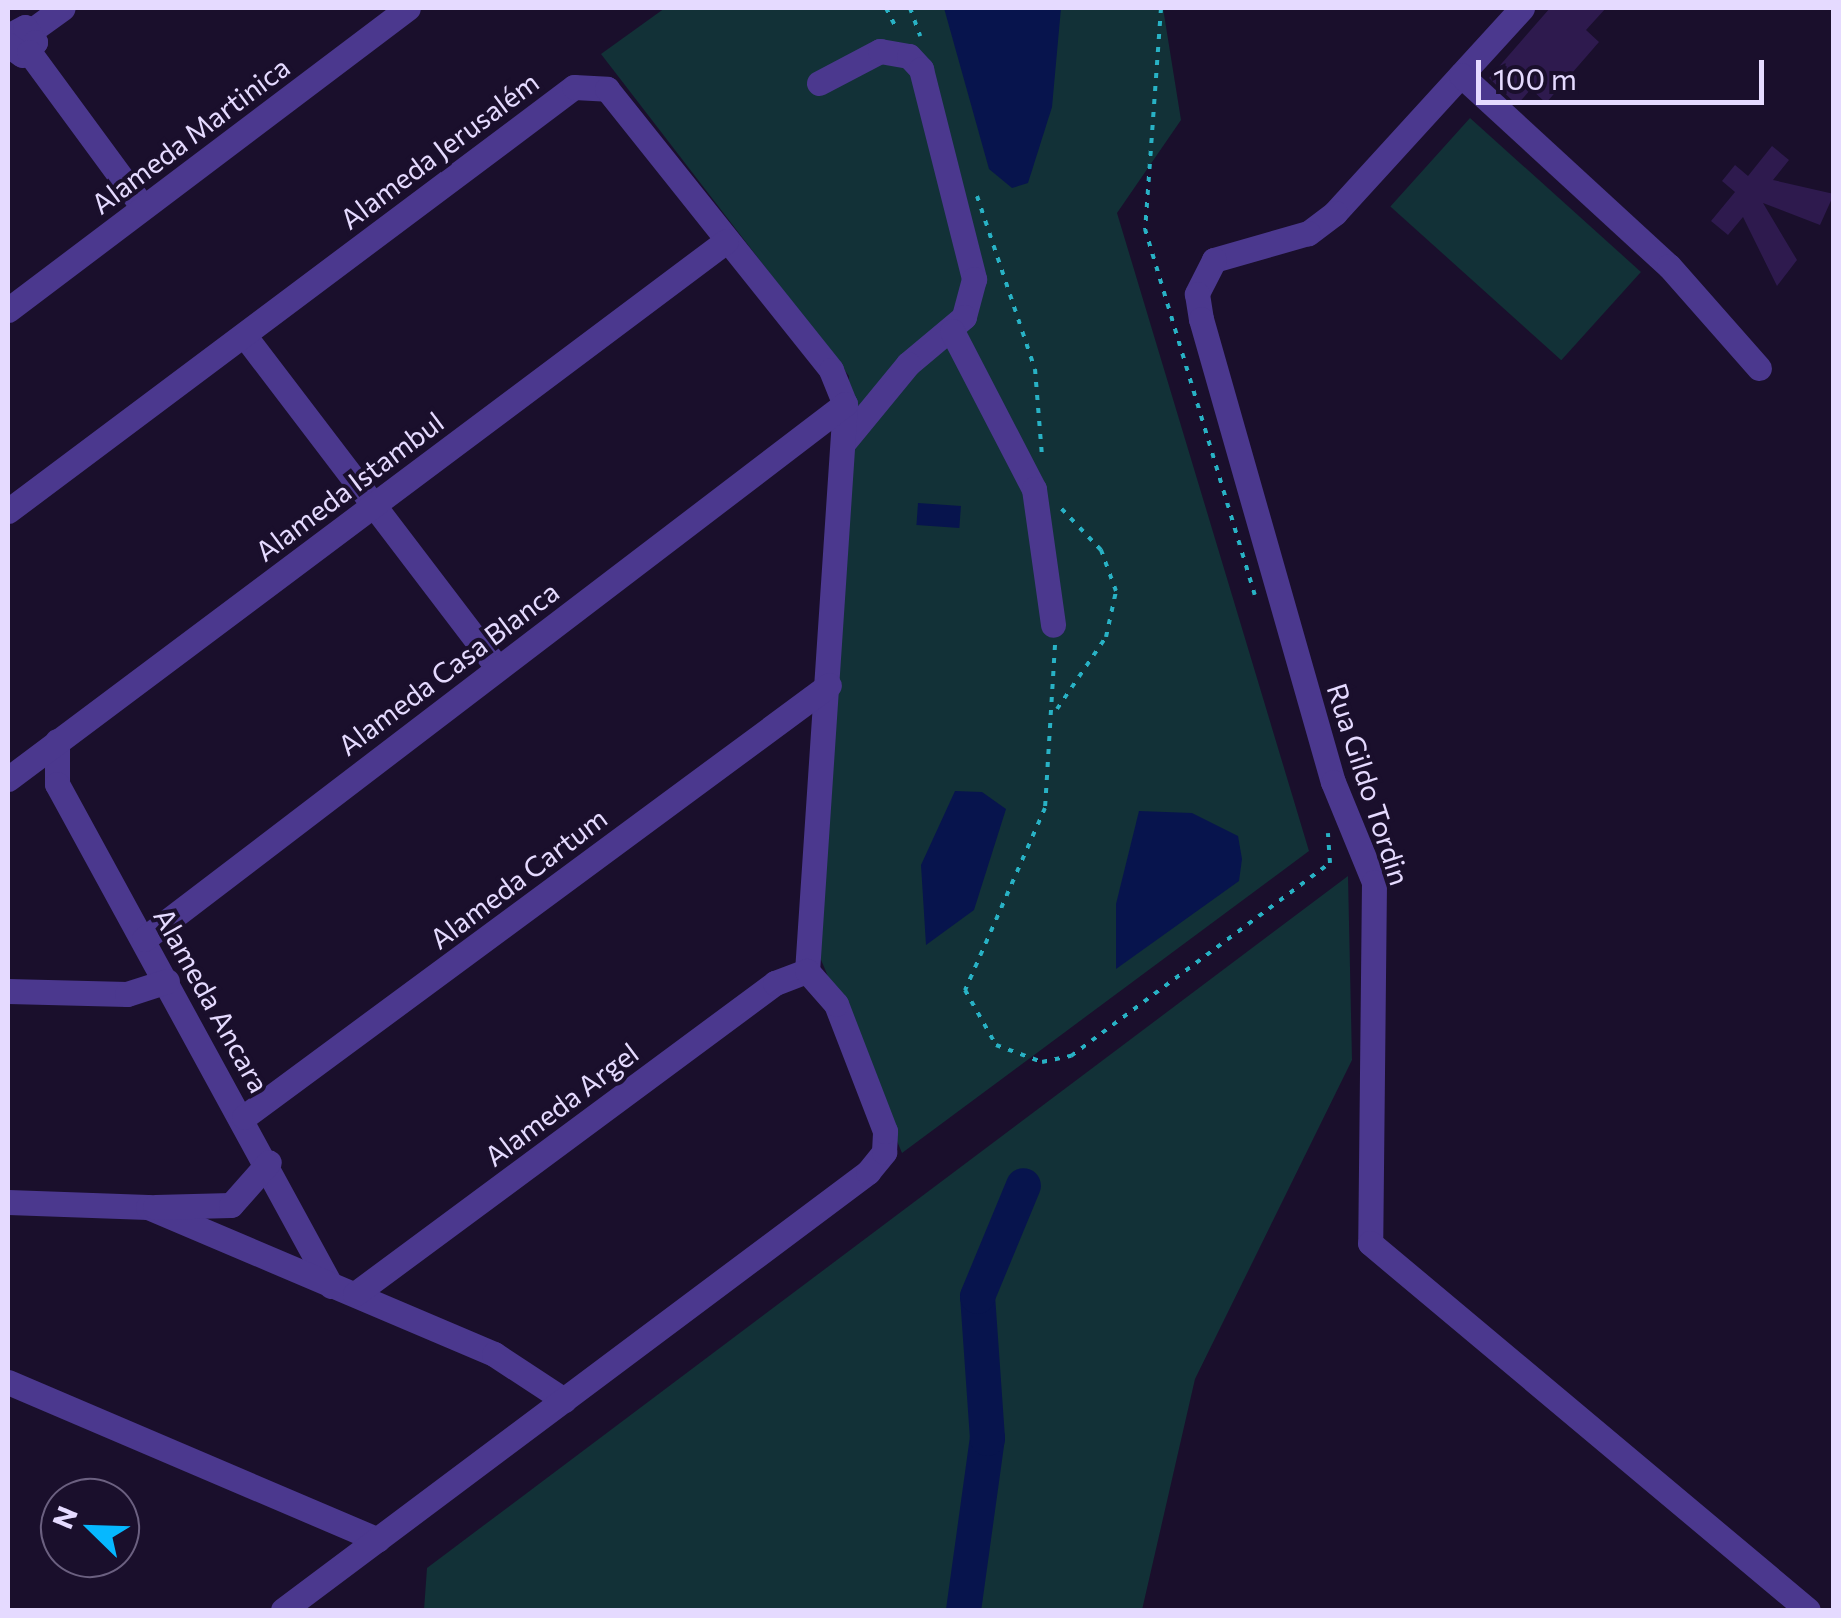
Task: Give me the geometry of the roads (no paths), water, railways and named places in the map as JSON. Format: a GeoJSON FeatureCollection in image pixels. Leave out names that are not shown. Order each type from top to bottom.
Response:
{"type":"FeatureCollection","features":[{"type":"Feature","properties":{"kind":"street"},"geometry":{"type":"LineString","coordinates":[[63,8],[14,39],[143,207]]}},
{"type":"Feature","properties":{"kind":"street","name":"Alameda Martinica"},"geometry":{"type":"LineString","coordinates":[[8,310],[408,8]]}},
{"type":"Feature","properties":{"kind":"street","name":"Rua Gildo Tordin"},"geometry":{"type":"LineString","coordinates":[[1522,8],[1335,213],[1308,233],[1214,260],[1196,294],[1333,782],[1374,882],[1370,1243],[1808,1610]]}},
{"type":"Feature","properties":{"kind":"street"},"geometry":{"type":"LineString","coordinates":[[820,83],[880,52],[910,56],[921,69],[974,279],[952,331],[908,364],[844,445]]}},
{"type":"Feature","properties":{"kind":"street"},"geometry":{"type":"LineString","coordinates":[[1461,75],[1669,266],[1759,368]]}},
{"type":"Feature","properties":{"kind":"street","name":"Alameda Jerusalém"},"geometry":{"type":"LineString","coordinates":[[8,511],[574,87],[607,89],[832,370],[845,404],[808,971]]}},
{"type":"Feature","properties":{"kind":"street","name":"Alameda Istambul"},"geometry":{"type":"LineString","coordinates":[[8,781],[726,241]]}},
{"type":"Feature","properties":{"kind":"street"},"geometry":{"type":"LineString","coordinates":[[952,331],[1034,489],[1054,625]]}},
{"type":"Feature","properties":{"kind":"street"},"geometry":{"type":"LineString","coordinates":[[244,335],[370,507],[497,667]]}},
{"type":"Feature","properties":{"kind":"street","name":"Alameda Casa Blanca"},"geometry":{"type":"LineString","coordinates":[[144,938],[497,667],[791,450],[845,404]]}},
{"type":"Feature","properties":{"kind":"street","name":"Alameda Cartum"},"geometry":{"type":"LineString","coordinates":[[244,1117],[829,685]]}},
{"type":"Feature","properties":{"kind":"street","name":"Alameda Ancara"},"geometry":{"type":"LineString","coordinates":[[57,741],[57,784],[343,1290]]}},
{"type":"Feature","properties":{"kind":"street"},"geometry":{"type":"LineString","coordinates":[[8,781],[57,784]]}},
{"type":"Feature","properties":{"kind":"street"},"geometry":{"type":"LineString","coordinates":[[283,1610],[564,1400],[884,1152],[851,1039],[808,971]]}},
{"type":"Feature","properties":{"kind":"street","name":"Alameda Argel"},"geometry":{"type":"LineString","coordinates":[[343,1290],[776,983],[808,971]]}},
{"type":"Feature","properties":{"kind":"street"},"geometry":{"type":"LineString","coordinates":[[8,991],[126,994],[167,980]]}},
{"type":"Feature","properties":{"kind":"street"},"geometry":{"type":"LineString","coordinates":[[8,1202],[148,1207],[231,1205],[268,1162]]}},
{"type":"Feature","properties":{"kind":"street"},"geometry":{"type":"LineString","coordinates":[[148,1207],[494,1354],[564,1400]]}},
{"type":"Feature","properties":{"kind":"street"},"geometry":{"type":"LineString","coordinates":[[8,1382],[378,1540]]}},
{"type":"Feature","properties":{"kind":"waterway"},"geometry":{"type":"LineString","coordinates":[[963,1610],[987,1438],[977,1296],[1023,1185]]}}]}
